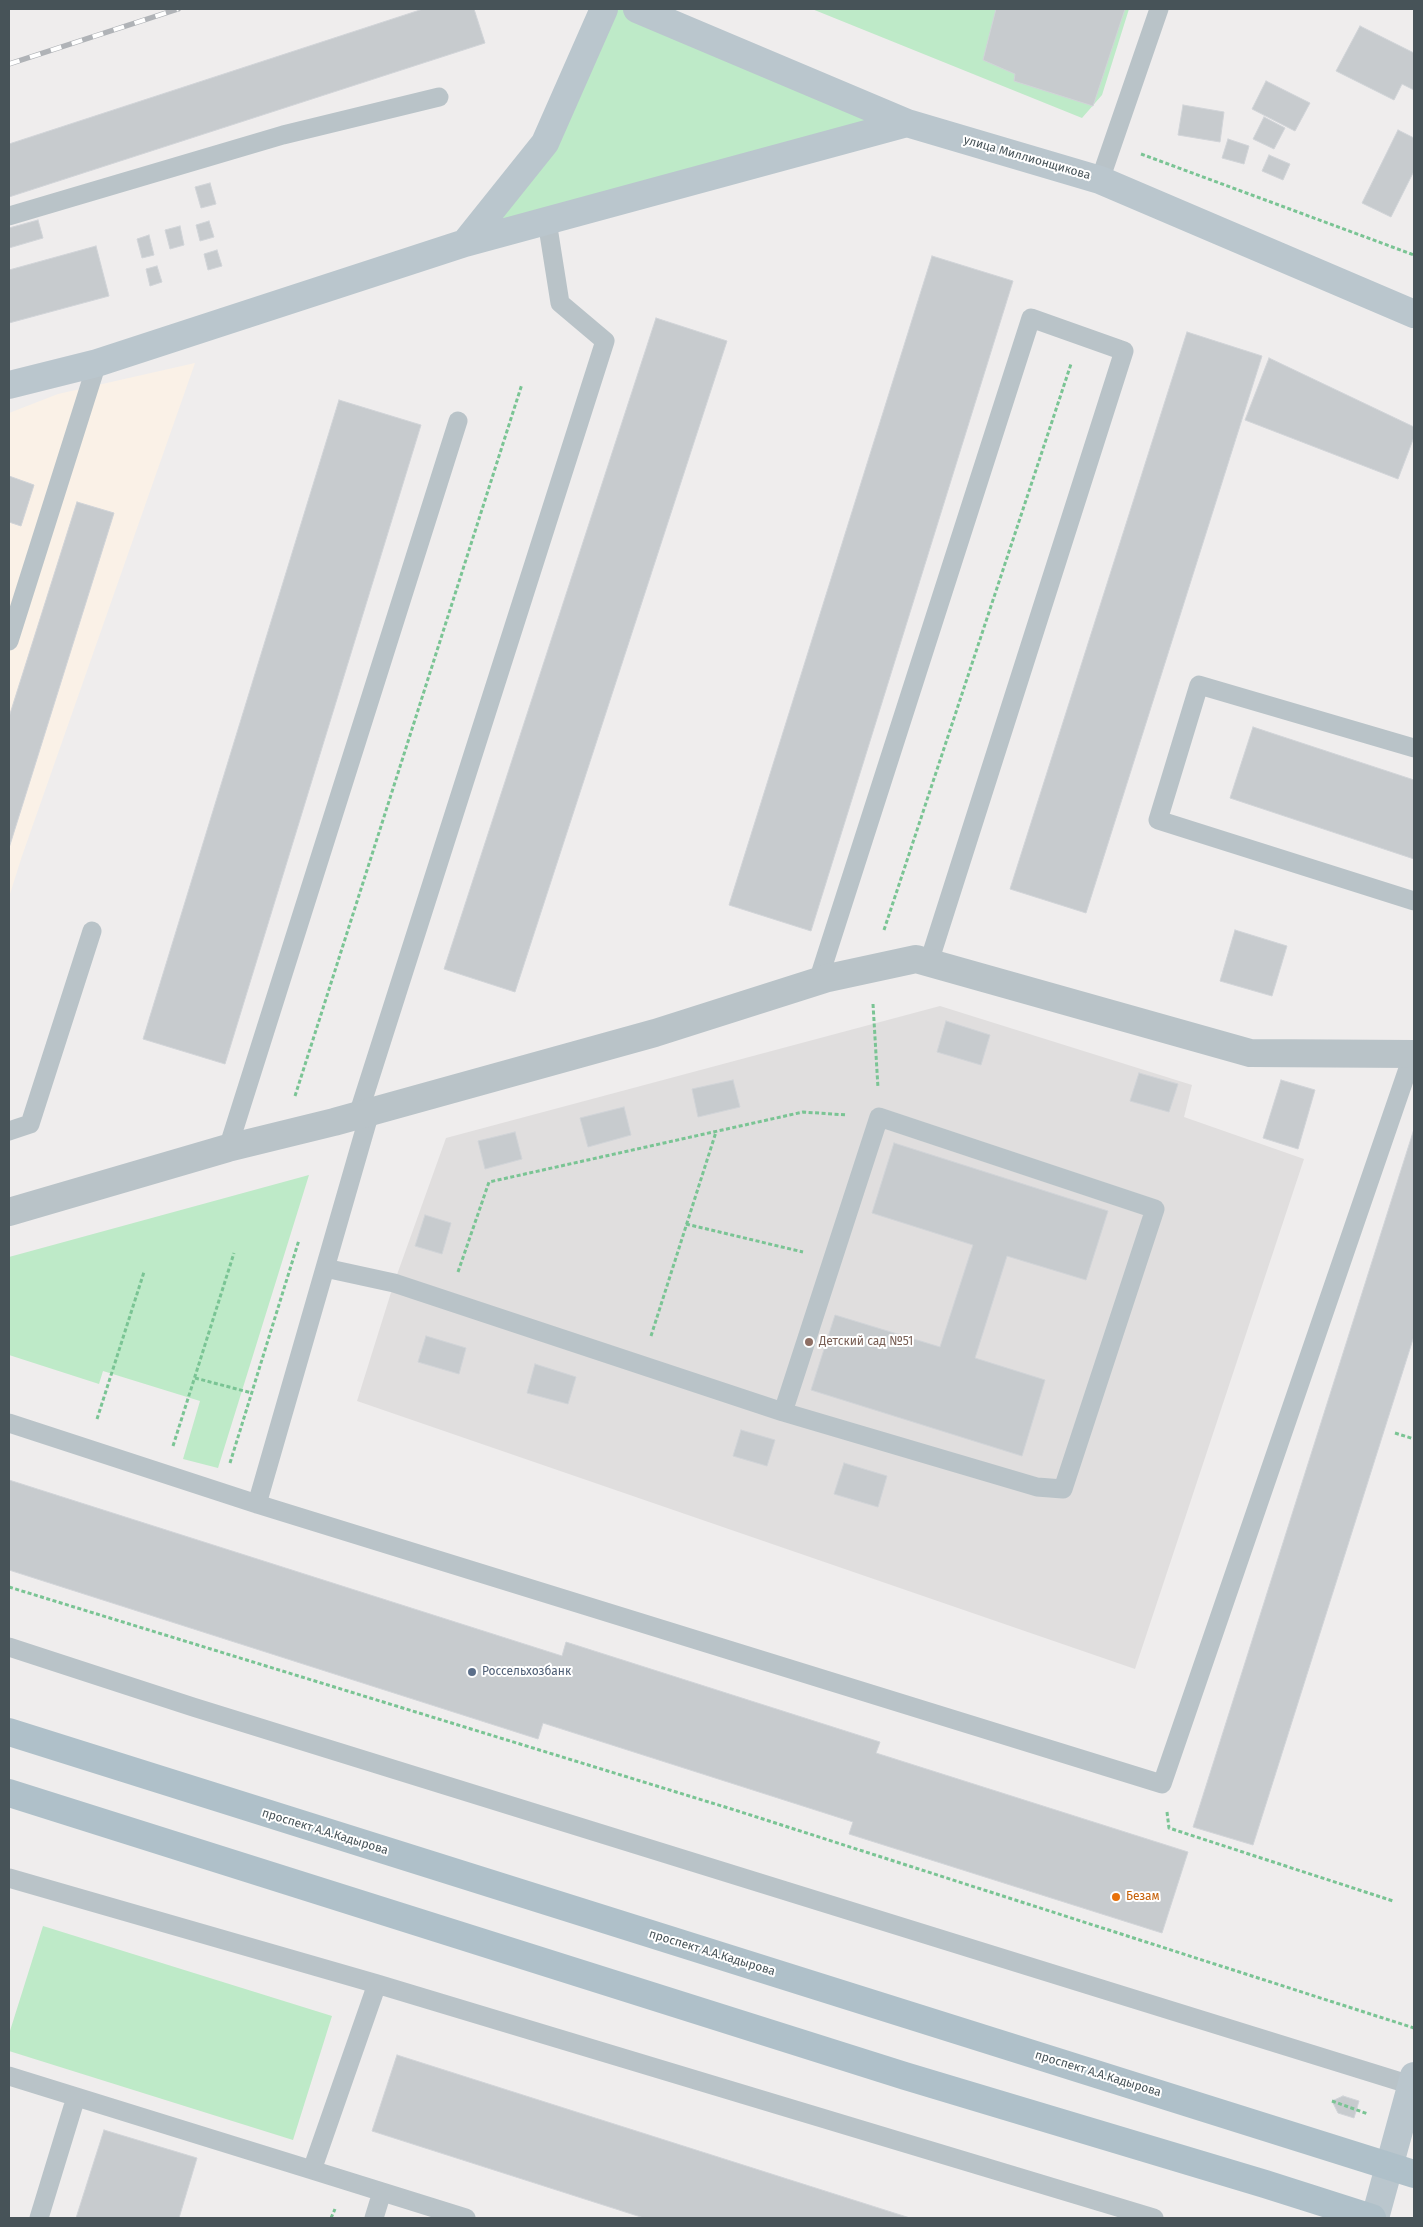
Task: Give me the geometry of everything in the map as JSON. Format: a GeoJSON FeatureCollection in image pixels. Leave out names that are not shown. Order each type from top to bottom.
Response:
{"type":"FeatureCollection","features":[{"type":"Feature","properties":{"kind":"main road","name":"проспект А.А.Кадырова"},"geometry":{"type":"LineString","coordinates":[[9,1732],[1414,2174]]}},
{"type":"Feature","properties":{"kind":"main road"},"geometry":{"type":"LineString","coordinates":[[9,1793],[905,2076],[1374,2218]]}},
{"type":"Feature","properties":{"kind":"street"},"geometry":{"type":"LineString","coordinates":[[465,243],[546,143],[604,9]]}},
{"type":"Feature","properties":{"kind":"street","name":"улица Миллионщикова"},"geometry":{"type":"LineString","coordinates":[[637,9],[907,124],[1100,180],[1414,314]]}},
{"type":"Feature","properties":{"kind":"street"},"geometry":{"type":"LineString","coordinates":[[9,385],[97,363],[465,243],[907,124]]}},
{"type":"Feature","properties":{"kind":"street"},"geometry":{"type":"LineString","coordinates":[[9,1212],[228,1148],[283,1135],[655,1033],[818,981],[916,959],[1250,1053],[1414,1054]]}},
{"type":"Feature","properties":{"kind":"street"},"geometry":{"type":"LineString","coordinates":[[1374,2218],[1413,2080]]}},
{"type":"Feature","properties":{"kind":"lane"},"geometry":{"type":"LineString","coordinates":[[1100,180],[1159,9]]}},
{"type":"Feature","properties":{"kind":"lane"},"geometry":{"type":"LineString","coordinates":[[9,216],[283,135],[439,97]]}},
{"type":"Feature","properties":{"kind":"lane"},"geometry":{"type":"LineString","coordinates":[[257,1504],[325,1268],[364,1113],[605,341],[560,303],[547,221]]}},
{"type":"Feature","properties":{"kind":"lane"},"geometry":{"type":"LineString","coordinates":[[818,981],[1031,318],[1124,351],[929,962]]}},
{"type":"Feature","properties":{"kind":"lane"},"geometry":{"type":"LineString","coordinates":[[9,641],[97,363]]}},
{"type":"Feature","properties":{"kind":"lane"},"geometry":{"type":"LineString","coordinates":[[228,1148],[458,421]]}},
{"type":"Feature","properties":{"kind":"lane"},"geometry":{"type":"LineString","coordinates":[[1414,748],[1199,686],[1158,820],[1414,901]]}},
{"type":"Feature","properties":{"kind":"lane"},"geometry":{"type":"LineString","coordinates":[[9,1131],[30,1124],[92,931]]}},
{"type":"Feature","properties":{"kind":"lane"},"geometry":{"type":"LineString","coordinates":[[9,1423],[221,1493],[1162,1784],[1414,1054]]}},
{"type":"Feature","properties":{"kind":"lane"},"geometry":{"type":"LineString","coordinates":[[325,1268],[394,1283],[784,1412],[1037,1487],[1064,1490],[1155,1209],[879,1117],[784,1412]]}},
{"type":"Feature","properties":{"kind":"lane"},"geometry":{"type":"LineString","coordinates":[[9,1647],[203,1710],[1413,2080]]}},
{"type":"Feature","properties":{"kind":"lane"},"geometry":{"type":"LineString","coordinates":[[9,1878],[377,1984],[1154,2218]]}},
{"type":"Feature","properties":{"kind":"lane"},"geometry":{"type":"LineString","coordinates":[[312,2170],[377,1984]]}},
{"type":"Feature","properties":{"kind":"lane"},"geometry":{"type":"LineString","coordinates":[[9,2076],[466,2218]]}},
{"type":"Feature","properties":{"kind":"lane"},"geometry":{"type":"LineString","coordinates":[[39,2218],[76,2097]]}},
{"type":"Feature","properties":{"kind":"lane"},"geometry":{"type":"LineString","coordinates":[[374,2218],[382,2192]]}},
{"type":"Feature","properties":{"kind":"path"},"geometry":{"type":"LineString","coordinates":[[1112,143],[1414,256]]}},
{"type":"Feature","properties":{"kind":"path"},"geometry":{"type":"LineString","coordinates":[[283,1135],[522,384]]}},
{"type":"Feature","properties":{"kind":"path"},"geometry":{"type":"LineString","coordinates":[[642,1365],[716,1132]]}},
{"type":"Feature","properties":{"kind":"path"},"geometry":{"type":"LineString","coordinates":[[686,1224],[833,1260]]}},
{"type":"Feature","properties":{"kind":"path"},"geometry":{"type":"LineString","coordinates":[[221,1493],[300,1235]]}},
{"type":"Feature","properties":{"kind":"path"},"geometry":{"type":"LineString","coordinates":[[164,1474],[234,1253]]}},
{"type":"Feature","properties":{"kind":"path"},"geometry":{"type":"LineString","coordinates":[[88,1449],[144,1272]]}},
{"type":"Feature","properties":{"kind":"path"},"geometry":{"type":"LineString","coordinates":[[195,1378],[286,1403]]}},
{"type":"Feature","properties":{"kind":"path"},"geometry":{"type":"LineString","coordinates":[[1395,1433],[1414,1439]]}},
{"type":"Feature","properties":{"kind":"path"},"geometry":{"type":"LineString","coordinates":[[9,1587],[738,1812],[1414,2028]]}},
{"type":"Feature","properties":{"kind":"path"},"geometry":{"type":"LineString","coordinates":[[1162,1784],[1169,1828],[1393,1901]]}},
{"type":"Feature","properties":{"kind":"shaded area"},"geometry":{"type":"Polygon","coordinates":[[[195,363],[9,897],[9,413],[58,394],[195,363]]]}},
{"type":"Feature","properties":{"kind":"shaded area","name":"Детский сад №51"},"geometry":{"type":"Polygon","coordinates":[[[940,1006],[1192,1085],[1184,1117],[1304,1159],[1135,1669],[357,1401],[394,1283],[446,1138],[940,1006]]]}},
{"type":"Feature","properties":{"kind":"green space"},"geometry":{"type":"Polygon","coordinates":[[[604,9],[637,9],[907,123],[465,243],[545,143],[604,9]]]}},
{"type":"Feature","properties":{"kind":"green space"},"geometry":{"type":"Polygon","coordinates":[[[812,9],[1129,9],[1102,95],[1082,118],[812,9]]]}},
{"type":"Feature","properties":{"kind":"green space"},"geometry":{"type":"Polygon","coordinates":[[[309,1175],[218,1468],[183,1459],[200,1401],[103,1371],[99,1384],[9,1355],[9,1257],[309,1175]]]}},
{"type":"Feature","properties":{"kind":"green space"},"geometry":{"type":"Polygon","coordinates":[[[43,1926],[332,2016],[293,2140],[9,2051],[9,2034],[43,1926]]]}},
{"type":"Feature","properties":{"kind":"building"},"geometry":{"type":"Polygon","coordinates":[[[423,9],[474,9],[485,43],[9,197],[9,144],[423,9]]]}},
{"type":"Feature","properties":{"kind":"building"},"geometry":{"type":"Polygon","coordinates":[[[996,9],[1125,9],[1093,106],[1014,81],[1015,74],[983,60],[996,9]]]}},
{"type":"Feature","properties":{"kind":"building"},"geometry":{"type":"Polygon","coordinates":[[[1360,26],[1414,53],[1414,90],[1402,84],[1394,100],[1336,71],[1360,26]]]}},
{"type":"Feature","properties":{"kind":"building"},"geometry":{"type":"Polygon","coordinates":[[[1266,81],[1310,103],[1295,131],[1252,109],[1266,81]]]}},
{"type":"Feature","properties":{"kind":"building"},"geometry":{"type":"Polygon","coordinates":[[[1183,105],[1224,112],[1220,142],[1178,135],[1183,105]]]}},
{"type":"Feature","properties":{"kind":"building"},"geometry":{"type":"Polygon","coordinates":[[[1264,117],[1285,128],[1274,149],[1253,139],[1264,117]]]}},
{"type":"Feature","properties":{"kind":"building"},"geometry":{"type":"Polygon","coordinates":[[[1398,130],[1414,138],[1414,171],[1391,217],[1362,203],[1398,130]]]}},
{"type":"Feature","properties":{"kind":"building"},"geometry":{"type":"Polygon","coordinates":[[[1228,139],[1249,146],[1244,164],[1222,158],[1228,139]]]}},
{"type":"Feature","properties":{"kind":"building"},"geometry":{"type":"Polygon","coordinates":[[[1269,155],[1290,164],[1283,180],[1262,171],[1269,155]]]}},
{"type":"Feature","properties":{"kind":"building"},"geometry":{"type":"Polygon","coordinates":[[[210,183],[216,204],[201,208],[195,187],[210,183]]]}},
{"type":"Feature","properties":{"kind":"building"},"geometry":{"type":"Polygon","coordinates":[[[38,220],[43,238],[9,248],[9,228],[38,220]]]}},
{"type":"Feature","properties":{"kind":"building"},"geometry":{"type":"Polygon","coordinates":[[[209,221],[214,237],[200,241],[196,225],[209,221]]]}},
{"type":"Feature","properties":{"kind":"building"},"geometry":{"type":"Polygon","coordinates":[[[180,226],[184,245],[170,249],[165,230],[180,226]]]}},
{"type":"Feature","properties":{"kind":"building"},"geometry":{"type":"Polygon","coordinates":[[[149,235],[154,255],[142,258],[137,239],[149,235]]]}},
{"type":"Feature","properties":{"kind":"building"},"geometry":{"type":"Polygon","coordinates":[[[96,246],[109,296],[9,323],[9,270],[96,246]]]}},
{"type":"Feature","properties":{"kind":"building"},"geometry":{"type":"Polygon","coordinates":[[[217,250],[222,266],[208,270],[204,254],[217,250]]]}},
{"type":"Feature","properties":{"kind":"building"},"geometry":{"type":"Polygon","coordinates":[[[932,256],[1013,281],[811,931],[729,905],[932,256]]]}},
{"type":"Feature","properties":{"kind":"building"},"geometry":{"type":"Polygon","coordinates":[[[157,266],[162,282],[150,286],[146,269],[157,266]]]}},
{"type":"Feature","properties":{"kind":"building"},"geometry":{"type":"Polygon","coordinates":[[[656,318],[727,341],[515,992],[444,969],[656,318]]]}},
{"type":"Feature","properties":{"kind":"building"},"geometry":{"type":"Polygon","coordinates":[[[1187,332],[1262,356],[1086,913],[1010,889],[1187,332]]]}},
{"type":"Feature","properties":{"kind":"building"},"geometry":{"type":"Polygon","coordinates":[[[1269,358],[1414,427],[1414,437],[1398,479],[1245,420],[1269,358]]]}},
{"type":"Feature","properties":{"kind":"building"},"geometry":{"type":"Polygon","coordinates":[[[339,400],[421,425],[225,1064],[143,1039],[339,400]]]}},
{"type":"Feature","properties":{"kind":"building"},"geometry":{"type":"Polygon","coordinates":[[[9,476],[34,485],[21,526],[9,522],[9,476]]]}},
{"type":"Feature","properties":{"kind":"building"},"geometry":{"type":"Polygon","coordinates":[[[77,502],[114,513],[9,848],[9,717],[77,502]]]}},
{"type":"Feature","properties":{"kind":"building"},"geometry":{"type":"Polygon","coordinates":[[[1253,727],[1414,780],[1414,859],[1230,798],[1253,727]]]}},
{"type":"Feature","properties":{"kind":"building"},"geometry":{"type":"Polygon","coordinates":[[[1235,930],[1287,946],[1272,996],[1220,981],[1235,930]]]}},
{"type":"Feature","properties":{"kind":"building"},"geometry":{"type":"Polygon","coordinates":[[[946,1021],[990,1035],[981,1065],[937,1052],[946,1021]]]}},
{"type":"Feature","properties":{"kind":"building"},"geometry":{"type":"Polygon","coordinates":[[[1139,1073],[1178,1084],[1169,1112],[1130,1101],[1139,1073]]]}},
{"type":"Feature","properties":{"kind":"building"},"geometry":{"type":"Polygon","coordinates":[[[733,1080],[740,1107],[698,1117],[692,1089],[733,1080]]]}},
{"type":"Feature","properties":{"kind":"building"},"geometry":{"type":"Polygon","coordinates":[[[1281,1080],[1315,1090],[1298,1149],[1263,1138],[1281,1080]]]}},
{"type":"Feature","properties":{"kind":"building"},"geometry":{"type":"Polygon","coordinates":[[[624,1107],[631,1135],[588,1147],[580,1118],[624,1107]]]}},
{"type":"Feature","properties":{"kind":"building"},"geometry":{"type":"Polygon","coordinates":[[[1414,1129],[1414,1336],[1253,1845],[1193,1827],[1414,1129]]]}},
{"type":"Feature","properties":{"kind":"building"},"geometry":{"type":"Polygon","coordinates":[[[515,1132],[522,1159],[485,1169],[478,1141],[515,1132]]]}},
{"type":"Feature","properties":{"kind":"building"},"geometry":{"type":"Polygon","coordinates":[[[894,1143],[1108,1211],[1086,1280],[1007,1256],[975,1358],[1045,1380],[1022,1456],[811,1390],[835,1315],[940,1347],[973,1245],[872,1213],[894,1143]]]}},
{"type":"Feature","properties":{"kind":"building"},"geometry":{"type":"Polygon","coordinates":[[[425,1215],[451,1223],[442,1254],[415,1246],[425,1215]]]}},
{"type":"Feature","properties":{"kind":"building"},"geometry":{"type":"Polygon","coordinates":[[[426,1336],[466,1348],[459,1374],[418,1362],[426,1336]]]}},
{"type":"Feature","properties":{"kind":"building"},"geometry":{"type":"Polygon","coordinates":[[[535,1364],[576,1377],[568,1404],[527,1393],[535,1364]]]}},
{"type":"Feature","properties":{"kind":"building"},"geometry":{"type":"Polygon","coordinates":[[[741,1430],[775,1440],[767,1466],[733,1456],[741,1430]]]}},
{"type":"Feature","properties":{"kind":"building"},"geometry":{"type":"Polygon","coordinates":[[[844,1463],[887,1476],[878,1507],[834,1494],[844,1463]]]}},
{"type":"Feature","properties":{"kind":"building"},"geometry":{"type":"Polygon","coordinates":[[[9,1480],[562,1656],[566,1642],[880,1742],[876,1753],[1188,1852],[1162,1933],[849,1834],[853,1822],[543,1723],[538,1739],[9,1570],[9,1480]]]}},
{"type":"Feature","properties":{"kind":"building"},"geometry":{"type":"Polygon","coordinates":[[[397,2055],[910,2218],[644,2218],[372,2131],[397,2055]]]}},
{"type":"Feature","properties":{"kind":"building"},"geometry":{"type":"Polygon","coordinates":[[[1343,2096],[1359,2101],[1354,2118],[1338,2113],[1332,2101],[1343,2096]]]}},
{"type":"Feature","properties":{"kind":"building"},"geometry":{"type":"Polygon","coordinates":[[[104,2130],[197,2158],[179,2218],[76,2218],[104,2130]]]}},
{"type":"Feature","properties":{"kind":"railway"},"geometry":{"type":"LineString","coordinates":[[9,64],[178,9]]}},
{"type":"Feature","properties":{"kind":"place","name":"Детский сад №51"},"geometry":{"type":"Point","coordinates":[809,1342]}},
{"type":"Feature","properties":{"kind":"place","name":"Россельхозбанк"},"geometry":{"type":"Point","coordinates":[472,1672]}},
{"type":"Feature","properties":{"kind":"place","name":"Безам"},"geometry":{"type":"Point","coordinates":[1116,1897]}}]}
